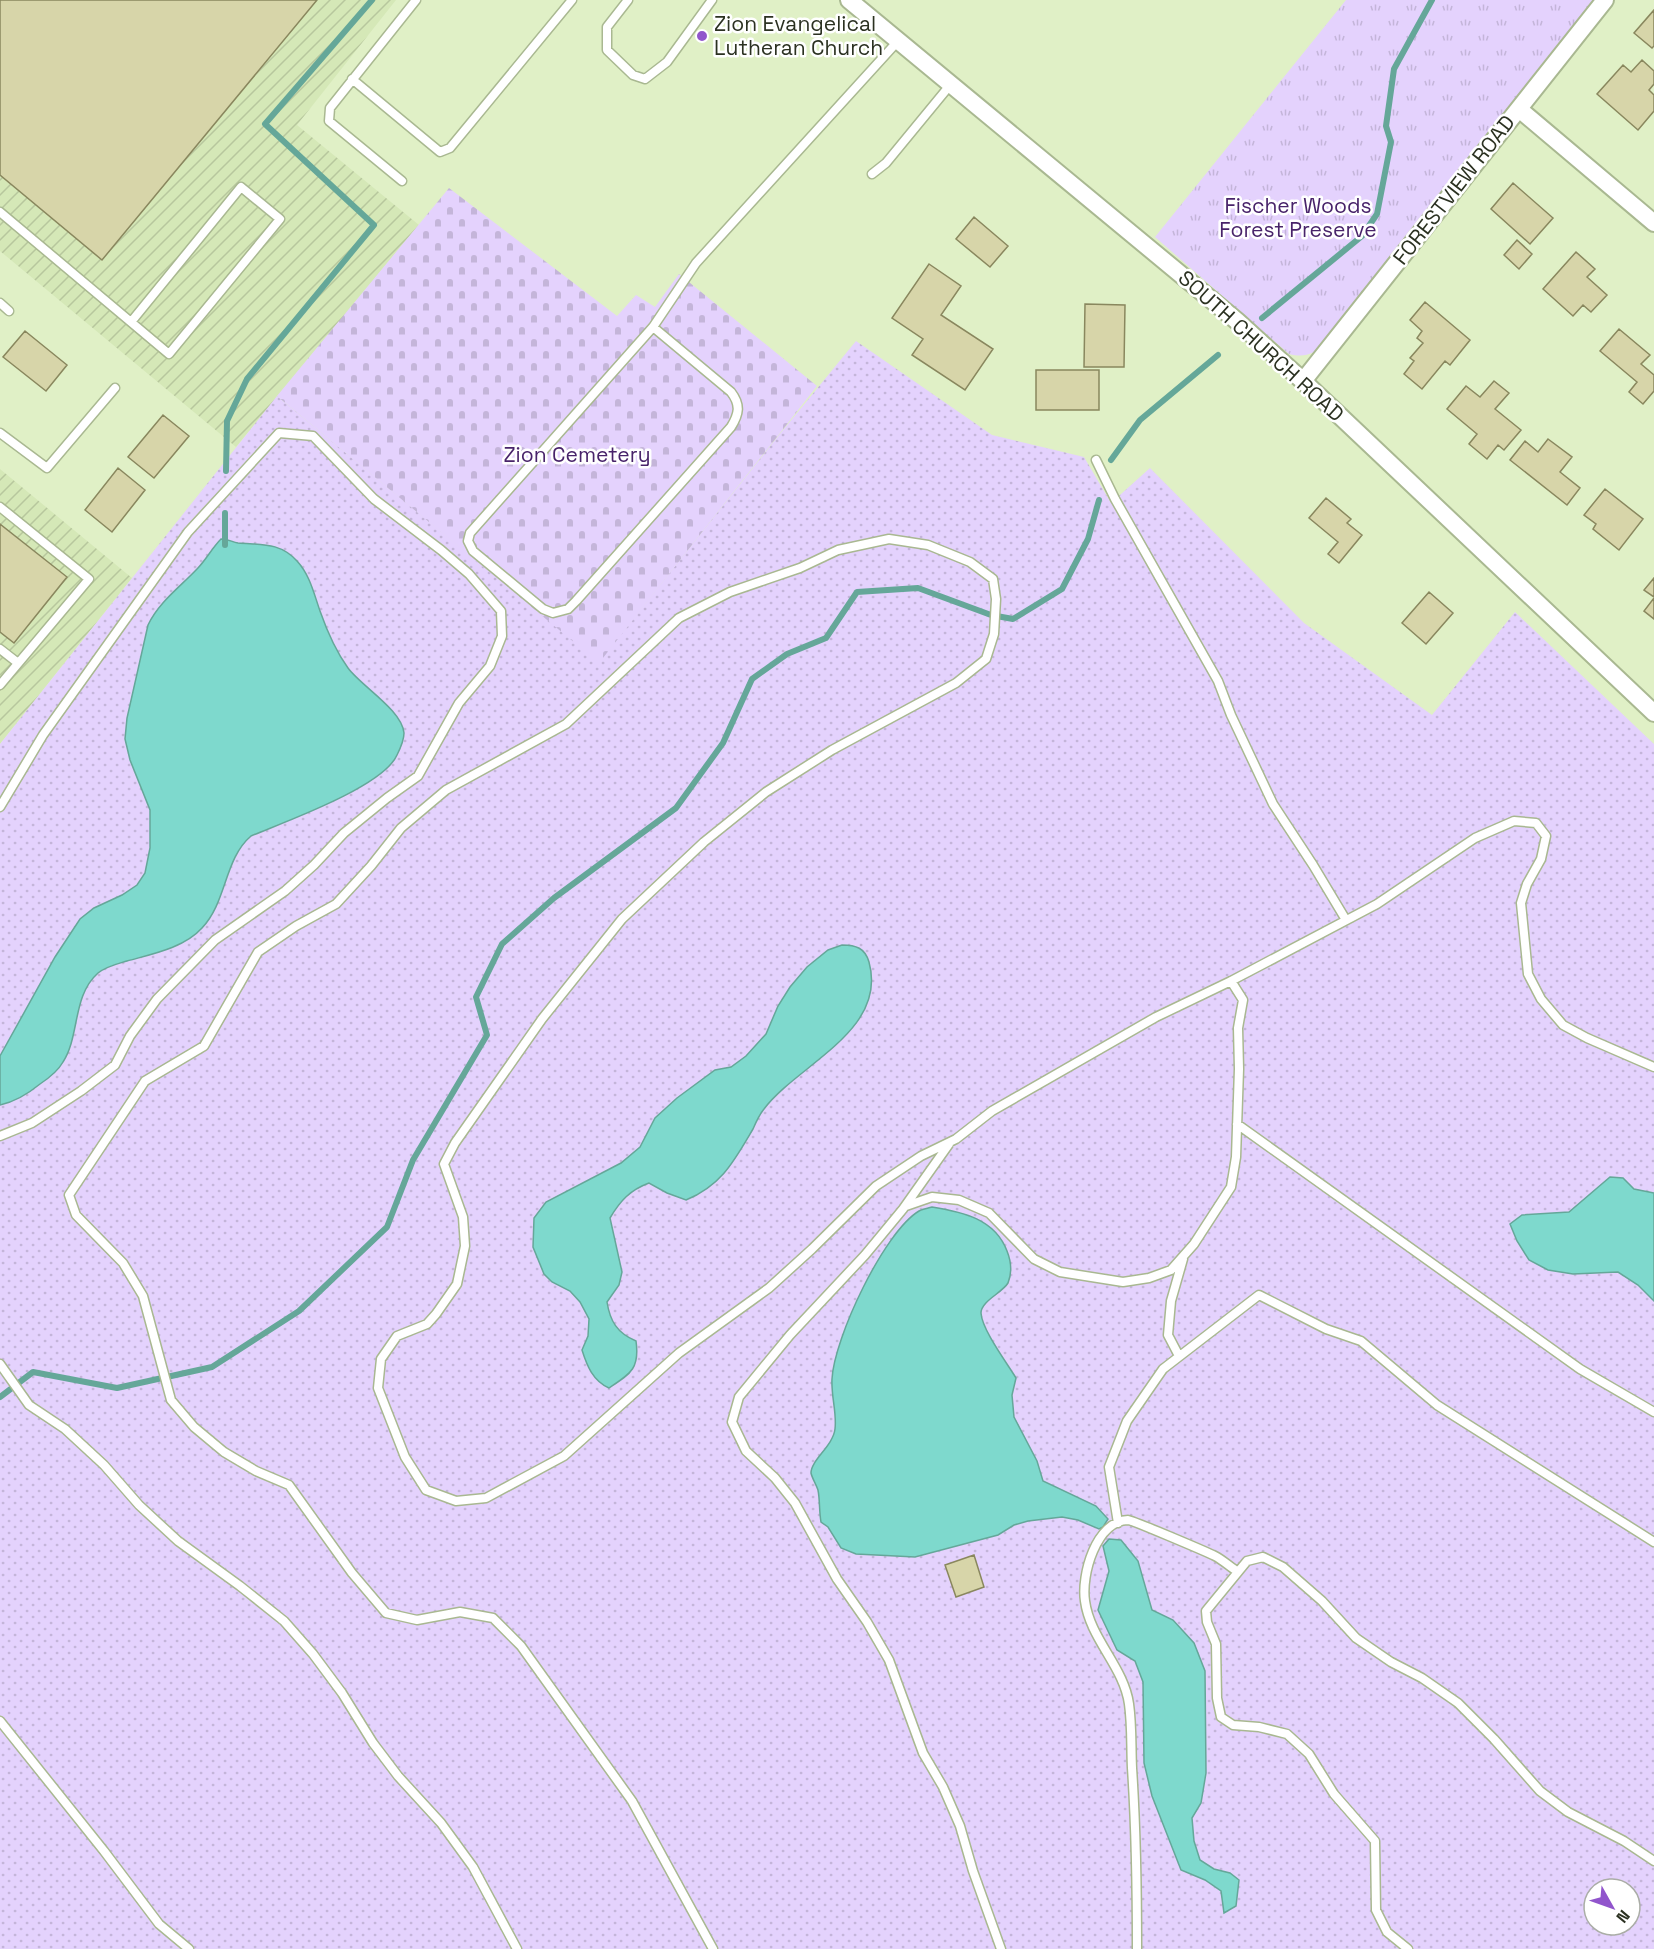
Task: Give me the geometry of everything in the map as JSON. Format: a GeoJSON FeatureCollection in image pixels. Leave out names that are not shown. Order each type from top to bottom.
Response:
{"type":"FeatureCollection","features":[{"type":"Feature","properties":{"kind":"street","name":"SOUTH CHURCH ROAD"},"geometry":{"type":"LineString","coordinates":[[849,0],[1237,321],[1654,712]]}},
{"type":"Feature","properties":{"kind":"street","name":"FORESTVIEW ROAD"},"geometry":{"type":"LineString","coordinates":[[1303,381],[1605,0]]}},
{"type":"Feature","properties":{"kind":"street"},"geometry":{"type":"LineString","coordinates":[[1519,109],[1654,223]]}},
{"type":"Feature","properties":{"kind":"lane"},"geometry":{"type":"LineString","coordinates":[[402,182],[329,121],[330,108],[416,0]]}},
{"type":"Feature","properties":{"kind":"lane"},"geometry":{"type":"LineString","coordinates":[[352,79],[440,152],[450,148],[572,0]]}},
{"type":"Feature","properties":{"kind":"lane"},"geometry":{"type":"LineString","coordinates":[[628,0],[607,27],[606,50],[633,75],[645,79],[667,62],[712,0]]}},
{"type":"Feature","properties":{"kind":"lane"},"geometry":{"type":"LineString","coordinates":[[653,327],[731,392],[737,400],[739,409],[737,418],[576,601],[568,609],[553,614],[543,609],[473,551],[468,541],[474,526],[653,327],[696,263],[898,41]]}},
{"type":"Feature","properties":{"kind":"lane"},"geometry":{"type":"LineString","coordinates":[[872,174],[886,163],[951,84]]}},
{"type":"Feature","properties":{"kind":"lane"},"geometry":{"type":"LineString","coordinates":[[0,212],[169,354],[280,219],[241,187],[131,322]]}},
{"type":"Feature","properties":{"kind":"lane"},"geometry":{"type":"LineString","coordinates":[[0,303],[9,311]]}},
{"type":"Feature","properties":{"kind":"lane"},"geometry":{"type":"LineString","coordinates":[[0,433],[47,468],[115,388]]}},
{"type":"Feature","properties":{"kind":"lane"},"geometry":{"type":"LineString","coordinates":[[0,807],[43,735],[188,532],[279,433],[313,436],[374,499],[469,574],[501,611],[502,636],[490,666],[459,704],[418,776],[344,833],[285,891],[215,940],[157,999],[130,1036],[115,1065],[81,1091],[32,1123],[0,1136]]}},
{"type":"Feature","properties":{"kind":"lane"},"geometry":{"type":"LineString","coordinates":[[1096,460],[1115,499],[1218,681],[1231,715],[1273,804],[1346,920]]}},
{"type":"Feature","properties":{"kind":"lane"},"geometry":{"type":"LineString","coordinates":[[0,507],[89,579],[0,685]]}},
{"type":"Feature","properties":{"kind":"lane"},"geometry":{"type":"LineString","coordinates":[[713,1949],[632,1801],[521,1646],[493,1618],[460,1612],[417,1620],[386,1613],[352,1573],[289,1485],[256,1471],[225,1452],[194,1427],[171,1400],[143,1296],[123,1263],[76,1215],[69,1195],[146,1081],[204,1046],[258,952],[296,926],[336,904],[371,866],[401,828],[447,790],[566,724],[679,618],[730,592],[800,568],[838,550],[889,539],[928,545],[970,562],[993,579],[996,603],[994,629],[986,659],[956,683],[832,750],[766,792],[704,842],[622,920],[542,1019],[455,1143],[444,1164],[463,1217],[465,1246],[457,1284],[427,1324],[397,1336],[381,1359],[378,1388],[405,1456],[426,1490],[456,1502],[486,1498],[564,1456],[679,1353],[769,1288],[812,1250],[876,1186],[921,1156],[951,1141],[992,1111],[1084,1057],[1156,1017],[1231,981],[1377,904],[1475,838],[1514,820],[1536,823],[1546,836],[1541,859],[1527,884],[1521,903],[1528,974],[1541,999],[1563,1024],[1587,1038],[1654,1066]]}},
{"type":"Feature","properties":{"kind":"lane"},"geometry":{"type":"LineString","coordinates":[[0,649],[18,663]]}},
{"type":"Feature","properties":{"kind":"lane"},"geometry":{"type":"LineString","coordinates":[[906,1206],[932,1197],[959,1200],[989,1213],[1034,1259],[1060,1272],[1124,1282],[1149,1278],[1171,1270],[1216,1213],[1232,1187],[1236,1157],[1238,1028],[1243,1000],[1231,981]]}},
{"type":"Feature","properties":{"kind":"lane"},"geometry":{"type":"LineString","coordinates":[[1237,1124],[1580,1369],[1654,1412]]}},
{"type":"Feature","properties":{"kind":"lane"},"geometry":{"type":"LineString","coordinates":[[951,1141],[906,1206],[865,1255],[790,1335],[739,1396],[732,1422],[746,1451],[775,1478],[795,1503],[837,1579],[867,1622],[889,1660],[923,1753],[943,1787],[960,1826],[1001,1949]]}},
{"type":"Feature","properties":{"kind":"lane"},"geometry":{"type":"LineString","coordinates":[[1179,1356],[1168,1335],[1171,1301],[1184,1256]]}},
{"type":"Feature","properties":{"kind":"lane"},"geometry":{"type":"LineString","coordinates":[[1118,1523],[1109,1467],[1127,1421],[1163,1369],[1259,1295],[1326,1329],[1361,1341],[1437,1405],[1654,1542]]}},
{"type":"Feature","properties":{"kind":"lane"},"geometry":{"type":"LineString","coordinates":[[0,1364],[29,1405],[65,1429],[104,1465],[139,1505],[178,1540],[284,1621],[313,1654],[342,1693],[373,1743],[398,1776],[441,1822],[473,1867],[517,1949]]}},
{"type":"Feature","properties":{"kind":"lane"},"geometry":{"type":"LineString","coordinates":[[1137,1949],[1137,1842],[1129,1701],[1119,1674],[1090,1620],[1084,1599],[1088,1563],[1097,1544],[1111,1525],[1128,1520],[1216,1557],[1238,1572]]}},
{"type":"Feature","properties":{"kind":"lane"},"geometry":{"type":"LineString","coordinates":[[1408,1949],[1387,1932],[1376,1910],[1375,1841],[1334,1794],[1309,1754],[1287,1734],[1259,1727],[1233,1725],[1221,1717],[1216,1698],[1216,1644],[1207,1622],[1206,1611],[1247,1562],[1263,1557],[1283,1567],[1322,1601],[1356,1638],[1390,1662],[1422,1678],[1458,1702],[1540,1791],[1568,1812],[1624,1841],[1654,1861]]}},
{"type":"Feature","properties":{"kind":"lane"},"geometry":{"type":"LineString","coordinates":[[0,1721],[159,1924],[189,1949]]}},
{"type":"Feature","properties":{"kind":"shaded area"},"geometry":{"type":"Polygon","coordinates":[[[0,0],[396,0],[297,125],[419,225],[236,447],[0,251],[0,0]]]}},
{"type":"Feature","properties":{"kind":"shaded area"},"geometry":{"type":"Polygon","coordinates":[[[0,469],[132,578],[0,744],[0,469]]]}},
{"type":"Feature","properties":{"kind":"green space","name":"Fischer Woods Forest Preserve"},"geometry":{"type":"Polygon","coordinates":[[[1346,0],[1597,0],[1326,344],[1309,354],[1300,356],[1289,354],[1155,237],[1346,0]]]}},
{"type":"Feature","properties":{"kind":"green space","name":"Zion Cemetery"},"geometry":{"type":"Polygon","coordinates":[[[449,188],[617,316],[636,295],[655,307],[679,274],[817,386],[599,663],[277,396],[449,188]]]}},
{"type":"Feature","properties":{"kind":"green space"},"geometry":{"type":"Polygon","coordinates":[[[856,341],[992,435],[1084,457],[1111,503],[1150,468],[1304,623],[1432,715],[1515,612],[1654,744],[1654,1949],[0,1949],[0,744],[277,396],[599,662],[856,341]]]}},
{"type":"Feature","properties":{"kind":"water"},"geometry":{"type":"Polygon","coordinates":[[[221,539],[277,547],[297,561],[308,578],[329,633],[343,661],[354,675],[389,707],[402,724],[404,733],[401,747],[388,767],[353,791],[308,813],[251,836],[235,856],[216,906],[202,928],[195,935],[177,945],[112,966],[98,973],[84,993],[72,1040],[61,1065],[50,1077],[31,1091],[0,1105],[0,1056],[55,957],[80,919],[94,908],[137,885],[145,873],[150,848],[150,810],[130,760],[125,739],[127,718],[148,625],[164,602],[200,565],[221,539]]]}},
{"type":"Feature","properties":{"kind":"water"},"geometry":{"type":"Polygon","coordinates":[[[842,945],[859,948],[865,953],[869,962],[871,986],[865,1008],[853,1027],[764,1109],[733,1162],[709,1187],[686,1200],[649,1183],[626,1197],[610,1218],[622,1272],[619,1285],[607,1302],[608,1309],[612,1321],[619,1330],[636,1341],[637,1350],[632,1370],[609,1388],[603,1385],[589,1367],[582,1350],[588,1336],[589,1319],[580,1302],[570,1291],[552,1282],[544,1274],[533,1247],[534,1218],[546,1202],[621,1163],[640,1147],[655,1118],[677,1098],[715,1070],[731,1067],[746,1056],[766,1034],[778,1006],[807,967],[828,950],[842,945]]]}},
{"type":"Feature","properties":{"kind":"water"},"geometry":{"type":"Polygon","coordinates":[[[1610,1177],[1623,1178],[1634,1189],[1654,1193],[1654,1301],[1638,1285],[1618,1272],[1573,1274],[1548,1270],[1529,1260],[1510,1224],[1522,1215],[1569,1212],[1610,1177]]]}},
{"type":"Feature","properties":{"kind":"water"},"geometry":{"type":"Polygon","coordinates":[[[932,1207],[955,1211],[977,1219],[995,1231],[1002,1240],[1009,1259],[1008,1283],[984,1305],[981,1313],[990,1337],[1016,1378],[1012,1395],[1014,1417],[1037,1461],[1043,1481],[1096,1506],[1108,1519],[1103,1527],[1099,1529],[1078,1520],[1062,1517],[1028,1521],[1014,1525],[998,1535],[915,1557],[856,1554],[841,1548],[828,1527],[821,1522],[818,1490],[811,1473],[814,1463],[830,1441],[835,1429],[832,1379],[842,1338],[863,1288],[891,1240],[919,1211],[932,1207]]]}},
{"type":"Feature","properties":{"kind":"water"},"geometry":{"type":"Polygon","coordinates":[[[1109,1539],[1121,1540],[1138,1561],[1152,1610],[1173,1620],[1194,1643],[1205,1671],[1206,1773],[1201,1803],[1192,1818],[1194,1841],[1200,1860],[1214,1869],[1230,1873],[1239,1880],[1236,1906],[1224,1913],[1221,1891],[1205,1880],[1181,1870],[1152,1796],[1144,1763],[1143,1682],[1135,1661],[1117,1650],[1098,1610],[1109,1571],[1103,1546],[1109,1539]]]}},
{"type":"Feature","properties":{"kind":"building"},"geometry":{"type":"Polygon","coordinates":[[[0,0],[317,0],[102,260],[0,175],[0,0]]]}},
{"type":"Feature","properties":{"kind":"building"},"geometry":{"type":"Polygon","coordinates":[[[1654,10],[1654,46],[1652,48],[1634,33],[1654,10]]]}},
{"type":"Feature","properties":{"kind":"building"},"geometry":{"type":"Polygon","coordinates":[[[1642,60],[1654,71],[1654,84],[1649,90],[1654,95],[1654,111],[1638,130],[1597,94],[1623,65],[1631,72],[1642,60]]]}},
{"type":"Feature","properties":{"kind":"building"},"geometry":{"type":"Polygon","coordinates":[[[1513,183],[1553,218],[1530,244],[1491,209],[1513,183]]]}},
{"type":"Feature","properties":{"kind":"building"},"geometry":{"type":"Polygon","coordinates":[[[974,217],[1008,246],[990,267],[956,239],[974,217]]]}},
{"type":"Feature","properties":{"kind":"building"},"geometry":{"type":"Polygon","coordinates":[[[1517,240],[1532,254],[1519,269],[1504,255],[1517,240]]]}},
{"type":"Feature","properties":{"kind":"building"},"geometry":{"type":"Polygon","coordinates":[[[1576,252],[1595,269],[1587,277],[1607,295],[1591,312],[1583,305],[1573,316],[1543,289],[1576,252]]]}},
{"type":"Feature","properties":{"kind":"building"},"geometry":{"type":"Polygon","coordinates":[[[929,264],[961,286],[941,315],[993,349],[965,390],[912,355],[923,339],[892,318],[929,264]]]}},
{"type":"Feature","properties":{"kind":"building"},"geometry":{"type":"Polygon","coordinates":[[[1425,302],[1470,340],[1450,365],[1445,361],[1422,389],[1404,374],[1414,361],[1410,358],[1423,343],[1417,338],[1422,331],[1410,320],[1425,302]]]}},
{"type":"Feature","properties":{"kind":"building"},"geometry":{"type":"Polygon","coordinates":[[[1085,304],[1125,305],[1124,367],[1084,367],[1085,304]]]}},
{"type":"Feature","properties":{"kind":"building"},"geometry":{"type":"Polygon","coordinates":[[[1619,329],[1650,355],[1641,364],[1654,375],[1654,391],[1643,404],[1629,392],[1637,382],[1600,351],[1619,329]]]}},
{"type":"Feature","properties":{"kind":"building"},"geometry":{"type":"Polygon","coordinates":[[[25,331],[67,365],[46,391],[3,357],[25,331]]]}},
{"type":"Feature","properties":{"kind":"building"},"geometry":{"type":"Polygon","coordinates":[[[1036,370],[1099,370],[1099,410],[1036,410],[1036,370]]]}},
{"type":"Feature","properties":{"kind":"building"},"geometry":{"type":"Polygon","coordinates":[[[1494,381],[1509,393],[1495,409],[1521,430],[1504,450],[1498,445],[1487,459],[1469,444],[1477,434],[1447,409],[1466,386],[1480,397],[1494,381]]]}},
{"type":"Feature","properties":{"kind":"building"},"geometry":{"type":"Polygon","coordinates":[[[163,415],[189,436],[154,478],[128,457],[163,415]]]}},
{"type":"Feature","properties":{"kind":"building"},"geometry":{"type":"Polygon","coordinates":[[[1548,439],[1572,457],[1560,472],[1580,488],[1567,505],[1510,460],[1525,441],[1538,452],[1548,439]]]}},
{"type":"Feature","properties":{"kind":"building"},"geometry":{"type":"Polygon","coordinates":[[[118,468],[145,490],[112,532],[85,510],[118,468]]]}},
{"type":"Feature","properties":{"kind":"building"},"geometry":{"type":"Polygon","coordinates":[[[1605,489],[1643,519],[1619,550],[1593,529],[1596,524],[1584,515],[1605,489]]]}},
{"type":"Feature","properties":{"kind":"building"},"geometry":{"type":"Polygon","coordinates":[[[1326,498],[1351,519],[1347,523],[1362,535],[1339,563],[1328,554],[1338,542],[1309,518],[1326,498]]]}},
{"type":"Feature","properties":{"kind":"building"},"geometry":{"type":"Polygon","coordinates":[[[0,524],[67,577],[14,643],[0,632],[0,524]]]}},
{"type":"Feature","properties":{"kind":"building"},"geometry":{"type":"Polygon","coordinates":[[[1654,578],[1654,597],[1644,590],[1654,578]]]}},
{"type":"Feature","properties":{"kind":"building"},"geometry":{"type":"Polygon","coordinates":[[[1429,592],[1453,613],[1426,644],[1402,623],[1429,592]]]}},
{"type":"Feature","properties":{"kind":"building"},"geometry":{"type":"Polygon","coordinates":[[[1654,598],[1654,619],[1644,611],[1654,598]]]}},
{"type":"Feature","properties":{"kind":"building"},"geometry":{"type":"Polygon","coordinates":[[[974,1555],[984,1587],[956,1597],[945,1565],[974,1555]]]}},
{"type":"Feature","properties":{"kind":"waterway"},"geometry":{"type":"LineString","coordinates":[[226,471],[227,421],[247,379],[374,225],[265,124],[372,0]]}},
{"type":"Feature","properties":{"kind":"waterway"},"geometry":{"type":"LineString","coordinates":[[1262,318],[1362,236],[1377,214],[1391,142],[1386,126],[1394,69],[1432,0]]}},
{"type":"Feature","properties":{"kind":"waterway"},"geometry":{"type":"LineString","coordinates":[[1111,460],[1140,420],[1218,355]]}},
{"type":"Feature","properties":{"kind":"waterway"},"geometry":{"type":"LineString","coordinates":[[0,1397],[33,1372],[117,1388],[212,1367],[299,1311],[387,1227],[413,1160],[487,1035],[476,997],[502,944],[554,898],[676,808],[723,743],[752,679],[787,654],[826,638],[857,592],[918,588],[991,615],[1013,619],[1062,589],[1088,539],[1099,500]]}},
{"type":"Feature","properties":{"kind":"waterway"},"geometry":{"type":"LineString","coordinates":[[225,513],[225,545]]}},
{"type":"Feature","properties":{"kind":"place","name":"Zion Evangelical Lutheran Church"},"geometry":{"type":"Point","coordinates":[702,36]}}]}
